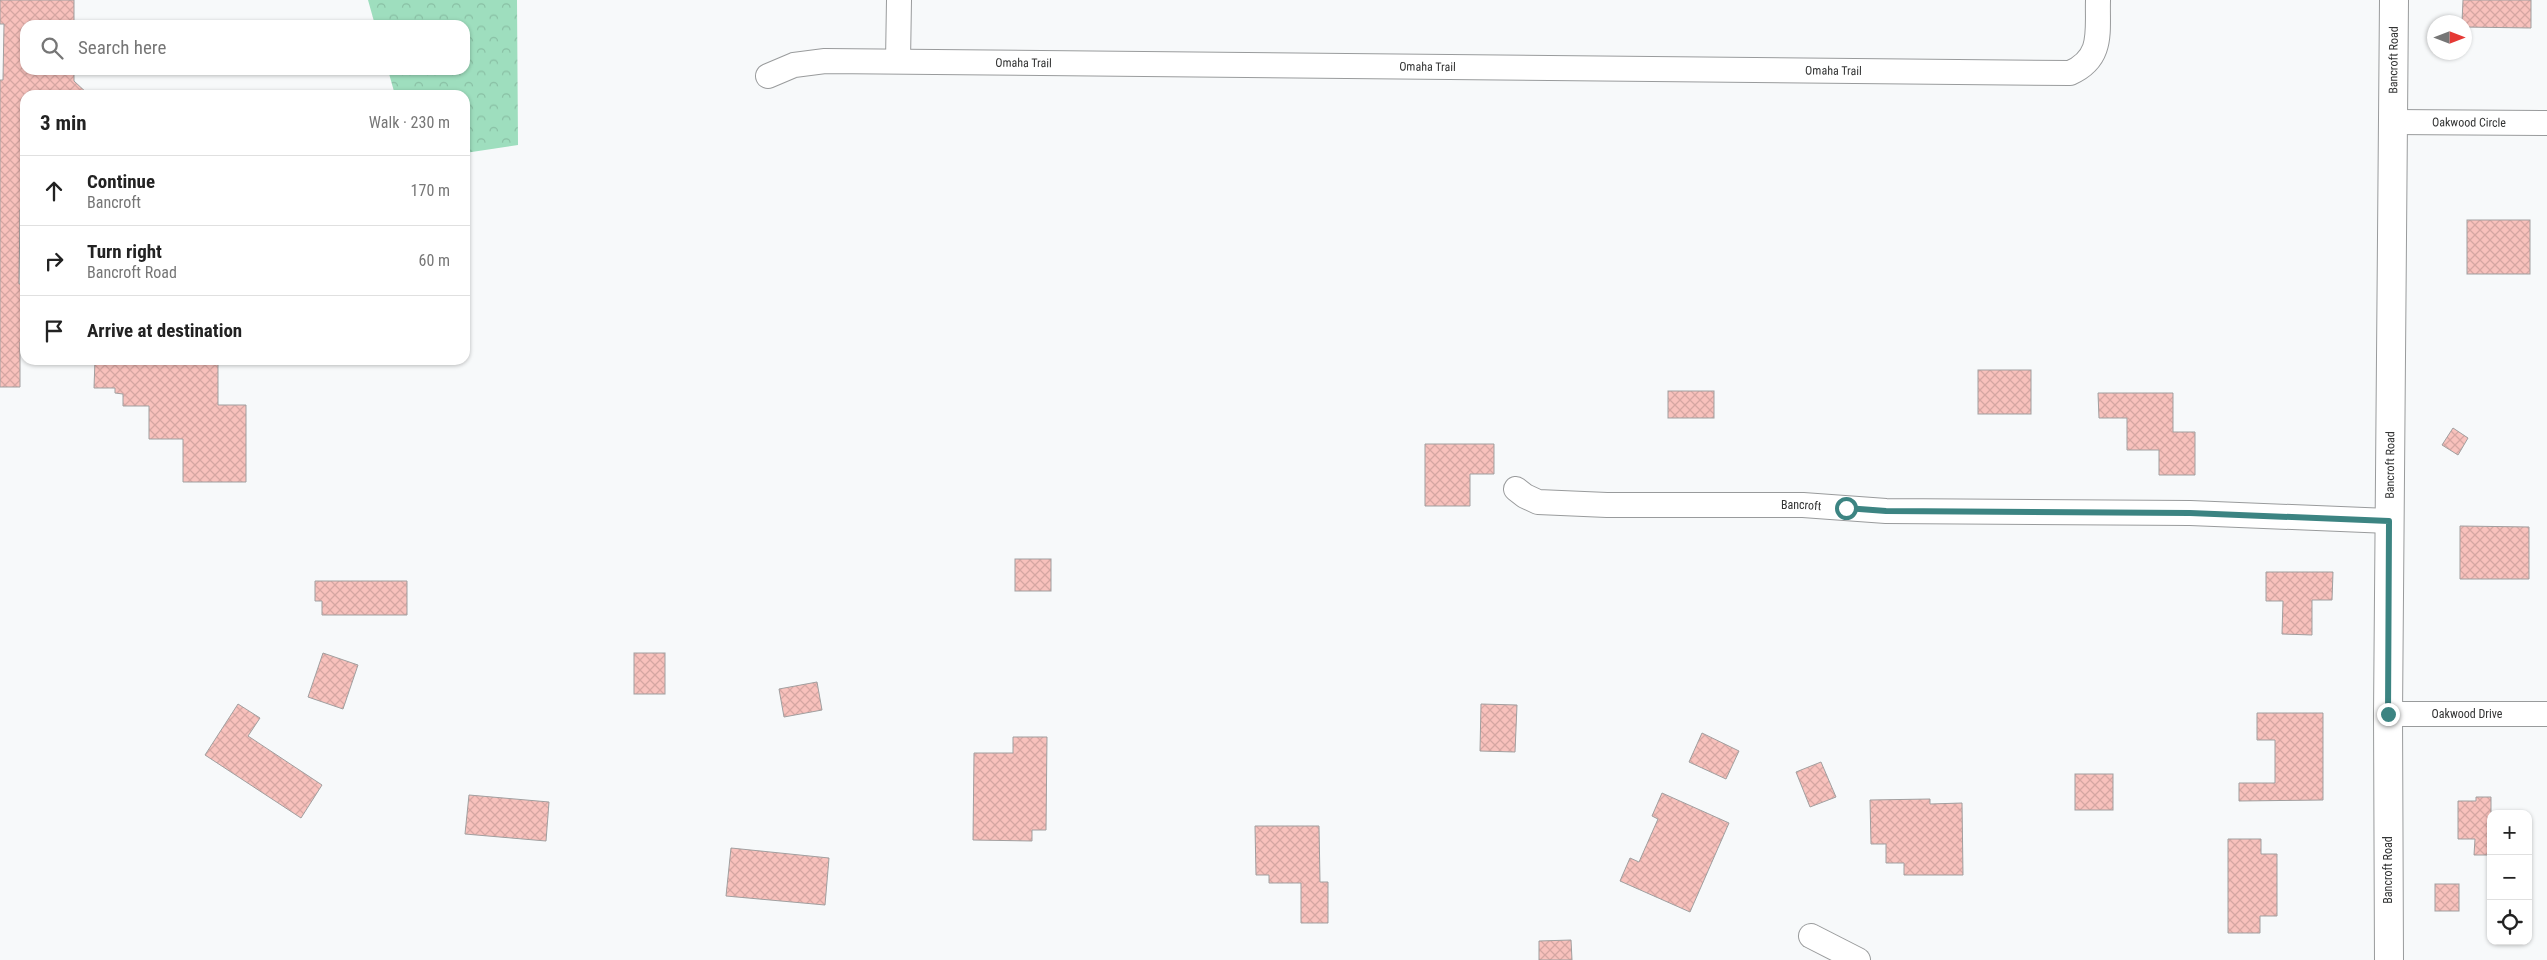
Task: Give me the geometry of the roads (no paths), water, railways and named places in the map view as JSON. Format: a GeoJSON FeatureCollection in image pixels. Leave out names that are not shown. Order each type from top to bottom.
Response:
{"type":"FeatureCollection","features":[{"type":"Feature","properties":{"kind":"street"},"geometry":{"type":"LineString","coordinates":[[898,62],[899,0]]}},
{"type":"Feature","properties":{"kind":"street","name":"Omaha Trail"},"geometry":{"type":"LineString","coordinates":[[768,76],[794,65],[812,62],[2070,72],[2088,62],[2097,44],[2098,0]]}},
{"type":"Feature","properties":{"kind":"street","name":"Bancroft Road"},"geometry":{"type":"LineString","coordinates":[[2389,960],[2389,521],[2394,0]]}},
{"type":"Feature","properties":{"kind":"street","name":"Oakwood Circle"},"geometry":{"type":"LineString","coordinates":[[2392,122],[2547,123]]}},
{"type":"Feature","properties":{"kind":"street","name":"Bancroft"},"geometry":{"type":"LineString","coordinates":[[1516,488],[1525,496],[1538,502],[1608,505],[1803,505],[1886,511],[2181,513],[2389,521]]}},
{"type":"Feature","properties":{"kind":"street","name":"Oakwood Drive"},"geometry":{"type":"LineString","coordinates":[[2388,714],[2547,714]]}},
{"type":"Feature","properties":{"kind":"street"},"geometry":{"type":"LineString","coordinates":[[1811,936],[1858,960]]}}]}
